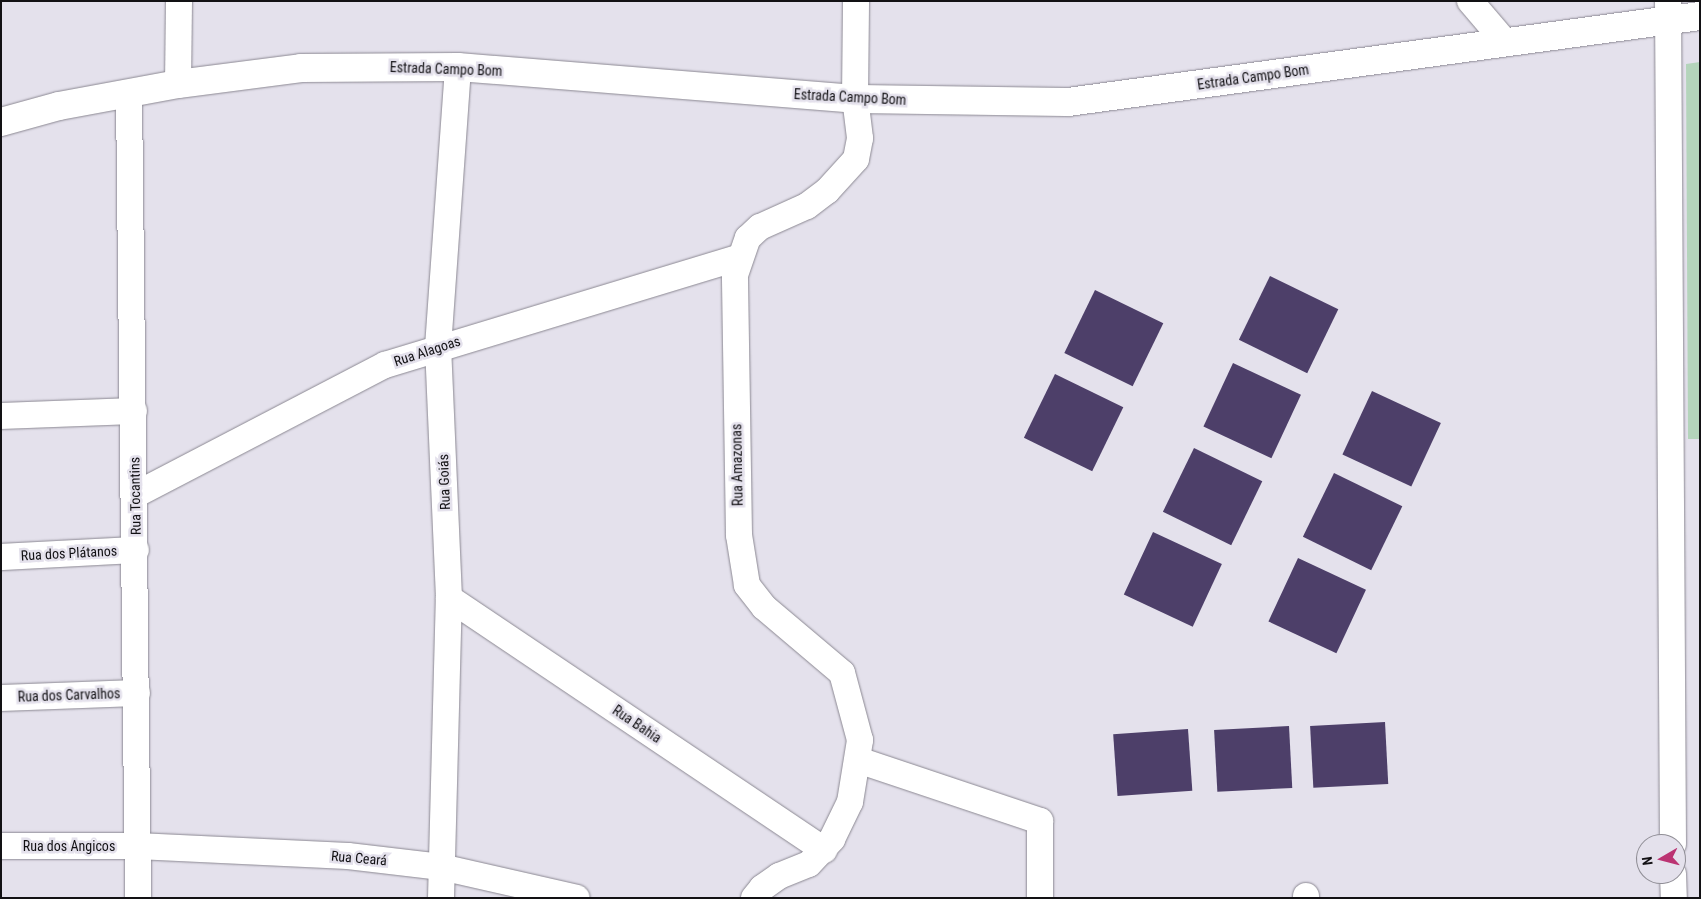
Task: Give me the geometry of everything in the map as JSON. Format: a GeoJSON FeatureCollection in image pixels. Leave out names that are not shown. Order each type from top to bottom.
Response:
{"type":"FeatureCollection","features":[{"type":"Feature","properties":{"kind":"main road","name":"Estrada Campo Bom"},"geometry":{"type":"LineString","coordinates":[[1,122],[59,106],[178,84],[301,68],[458,67],[855,99],[1068,102],[1505,42],[1668,11],[1700,16]]}},
{"type":"Feature","properties":{"kind":"street"},"geometry":{"type":"LineString","coordinates":[[178,84],[179,1]]}},
{"type":"Feature","properties":{"kind":"street","name":"Rua Amazonas"},"geometry":{"type":"LineString","coordinates":[[754,898],[762,888],[808,864],[824,850],[843,821],[850,802],[860,740],[856,716],[842,673],[764,607],[747,585],[740,558],[734,344],[736,275],[740,257],[748,238],[760,227],[820,196],[856,159],[860,138],[855,99],[856,1]]}},
{"type":"Feature","properties":{"kind":"street"},"geometry":{"type":"LineString","coordinates":[[1470,1],[1505,42]]}},
{"type":"Feature","properties":{"kind":"street"},"geometry":{"type":"LineString","coordinates":[[1668,11],[1673,834]]}},
{"type":"Feature","properties":{"kind":"street","name":"Rua Goiás"},"geometry":{"type":"LineString","coordinates":[[441,898],[449,598],[438,347],[458,67]]}},
{"type":"Feature","properties":{"kind":"street","name":"Rua Tocantins"},"geometry":{"type":"LineString","coordinates":[[129,94],[136,550],[138,898]]}},
{"type":"Feature","properties":{"kind":"street","name":"Rua Alagoas"},"geometry":{"type":"LineString","coordinates":[[135,495],[385,365],[438,347],[740,257]]}},
{"type":"Feature","properties":{"kind":"street"},"geometry":{"type":"LineString","coordinates":[[1,416],[134,411]]}},
{"type":"Feature","properties":{"kind":"street","name":"Rua dos Plátanos"},"geometry":{"type":"LineString","coordinates":[[1,557],[136,550]]}},
{"type":"Feature","properties":{"kind":"street","name":"Rua Bahia"},"geometry":{"type":"LineString","coordinates":[[449,598],[824,850]]}},
{"type":"Feature","properties":{"kind":"street","name":"Rua dos Carvalhos"},"geometry":{"type":"LineString","coordinates":[[1,698],[137,692]]}},
{"type":"Feature","properties":{"kind":"street"},"geometry":{"type":"LineString","coordinates":[[858,760],[1040,821],[1040,898]]}},
{"type":"Feature","properties":{"kind":"street","name":"Rua dos Angicos"},"geometry":{"type":"LineString","coordinates":[[1,846],[138,846]]}},
{"type":"Feature","properties":{"kind":"street","name":"Rua Ceará"},"geometry":{"type":"LineString","coordinates":[[138,846],[348,856],[441,867],[577,898]]}},
{"type":"Feature","properties":{"kind":"street"},"geometry":{"type":"LineString","coordinates":[[1673,884],[1674,898]]}},
{"type":"Feature","properties":{"kind":"green space"},"geometry":{"type":"Polygon","coordinates":[[[1700,62],[1700,439],[1688,439],[1686,64],[1700,62]]]}},
{"type":"Feature","properties":{"kind":"building"},"geometry":{"type":"Polygon","coordinates":[[[1270,276],[1338,309],[1307,373],[1239,340],[1270,276]]]}},
{"type":"Feature","properties":{"kind":"building"},"geometry":{"type":"Polygon","coordinates":[[[1095,290],[1163,323],[1133,386],[1064,353],[1095,290]]]}},
{"type":"Feature","properties":{"kind":"building"},"geometry":{"type":"Polygon","coordinates":[[[1233,363],[1301,395],[1271,458],[1203,426],[1233,363]]]}},
{"type":"Feature","properties":{"kind":"building"},"geometry":{"type":"Polygon","coordinates":[[[1055,374],[1123,407],[1092,471],[1024,438],[1055,374]]]}},
{"type":"Feature","properties":{"kind":"building"},"geometry":{"type":"Polygon","coordinates":[[[1372,391],[1441,423],[1411,487],[1342,454],[1372,391]]]}},
{"type":"Feature","properties":{"kind":"building"},"geometry":{"type":"Polygon","coordinates":[[[1194,448],[1262,481],[1231,545],[1163,512],[1194,448]]]}},
{"type":"Feature","properties":{"kind":"building"},"geometry":{"type":"Polygon","coordinates":[[[1334,473],[1402,506],[1371,570],[1303,537],[1334,473]]]}},
{"type":"Feature","properties":{"kind":"building"},"geometry":{"type":"Polygon","coordinates":[[[1153,532],[1222,564],[1193,627],[1124,595],[1153,532]]]}},
{"type":"Feature","properties":{"kind":"building"},"geometry":{"type":"Polygon","coordinates":[[[1298,558],[1366,590],[1336,653],[1268,621],[1298,558]]]}},
{"type":"Feature","properties":{"kind":"building"},"geometry":{"type":"Polygon","coordinates":[[[1385,722],[1388,784],[1313,788],[1310,726],[1385,722]]]}},
{"type":"Feature","properties":{"kind":"building"},"geometry":{"type":"Polygon","coordinates":[[[1289,726],[1292,788],[1217,792],[1214,730],[1289,726]]]}},
{"type":"Feature","properties":{"kind":"building"},"geometry":{"type":"Polygon","coordinates":[[[1188,729],[1192,791],[1118,796],[1113,734],[1188,729]]]}}]}
